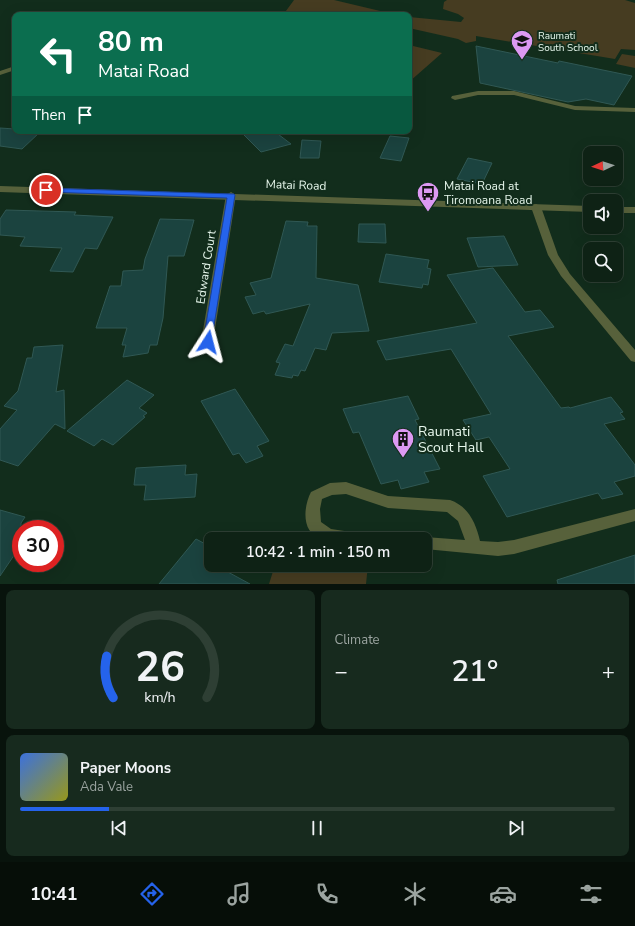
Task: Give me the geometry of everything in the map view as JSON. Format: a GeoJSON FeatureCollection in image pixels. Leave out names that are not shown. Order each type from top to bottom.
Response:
{"type":"FeatureCollection","features":[{"type":"Feature","properties":{"kind":"street"},"geometry":{"type":"LineString","coordinates":[[0,73],[12,69]]}},
{"type":"Feature","properties":{"kind":"street"},"geometry":{"type":"LineString","coordinates":[[455,98],[478,93],[514,93],[575,108],[635,110]]}},
{"type":"Feature","properties":{"kind":"street","name":"Matai Road"},"geometry":{"type":"LineString","coordinates":[[0,189],[231,195],[583,209]]}},
{"type":"Feature","properties":{"kind":"street","name":"Edward Court"},"geometry":{"type":"LineString","coordinates":[[208,342],[231,195]]}},
{"type":"Feature","properties":{"kind":"street"},"geometry":{"type":"LineString","coordinates":[[536,207],[553,255],[566,276],[635,358]]}},
{"type":"Feature","properties":{"kind":"street"},"geometry":{"type":"LineString","coordinates":[[623,210],[635,210]]}},
{"type":"Feature","properties":{"kind":"street"},"geometry":{"type":"LineString","coordinates":[[322,532],[319,531],[312,521],[311,509],[316,496],[330,489],[346,488],[388,502],[450,506],[464,517],[471,533],[474,546]]}},
{"type":"Feature","properties":{"kind":"street"},"geometry":{"type":"LineString","coordinates":[[432,543],[498,549],[514,547],[635,515]]}},
{"type":"Feature","properties":{"kind":"shaded area"},"geometry":{"type":"Polygon","coordinates":[[[294,0],[334,0],[384,12],[285,12],[294,0]]]}},
{"type":"Feature","properties":{"kind":"shaded area"},"geometry":{"type":"Polygon","coordinates":[[[447,0],[625,0],[635,3],[635,50],[621,49],[615,59],[476,36],[476,41],[466,43],[458,39],[412,29],[412,17],[461,22],[464,18],[458,14],[443,9],[444,2],[447,0]]]}},
{"type":"Feature","properties":{"kind":"shaded area"},"geometry":{"type":"Polygon","coordinates":[[[412,46],[442,53],[412,79],[412,46]]]}},
{"type":"Feature","properties":{"kind":"shaded area"},"geometry":{"type":"Polygon","coordinates":[[[622,54],[635,56],[635,68],[616,64],[622,54]]]}},
{"type":"Feature","properties":{"kind":"shaded area"},"geometry":{"type":"Polygon","coordinates":[[[273,572],[367,572],[366,584],[269,584],[273,572]]]}},
{"type":"Feature","properties":{"kind":"building"},"geometry":{"type":"Polygon","coordinates":[[[476,46],[558,63],[559,61],[632,76],[614,105],[586,99],[568,102],[480,83],[476,46]]]}},
{"type":"Feature","properties":{"kind":"building"},"geometry":{"type":"Polygon","coordinates":[[[0,128],[12,129],[12,134],[38,134],[22,149],[0,146],[0,128]]]}},
{"type":"Feature","properties":{"kind":"building"},"geometry":{"type":"Polygon","coordinates":[[[243,134],[278,134],[291,144],[261,152],[243,134]]]}},
{"type":"Feature","properties":{"kind":"building"},"geometry":{"type":"Polygon","coordinates":[[[390,136],[409,138],[401,161],[380,158],[390,136]]]}},
{"type":"Feature","properties":{"kind":"building"},"geometry":{"type":"Polygon","coordinates":[[[302,140],[321,141],[319,158],[300,158],[302,140]]]}},
{"type":"Feature","properties":{"kind":"building"},"geometry":{"type":"Polygon","coordinates":[[[468,158],[492,163],[482,184],[457,179],[468,158]]]}},
{"type":"Feature","properties":{"kind":"building"},"geometry":{"type":"Polygon","coordinates":[[[6,210],[76,212],[74,215],[113,217],[97,249],[85,248],[73,272],[50,271],[62,248],[20,246],[25,237],[0,235],[0,219],[6,210]]]}},
{"type":"Feature","properties":{"kind":"building"},"geometry":{"type":"Polygon","coordinates":[[[160,219],[194,220],[184,256],[168,256],[163,318],[157,345],[150,345],[148,353],[123,357],[126,345],[122,345],[127,328],[96,328],[110,286],[121,286],[123,271],[143,270],[145,259],[160,219]]]}},
{"type":"Feature","properties":{"kind":"building"},"geometry":{"type":"Polygon","coordinates":[[[286,221],[308,222],[307,226],[317,226],[316,278],[358,285],[369,331],[332,333],[326,350],[315,348],[305,371],[301,370],[298,376],[293,375],[292,378],[275,375],[280,363],[276,362],[285,344],[293,346],[310,304],[266,314],[264,311],[253,314],[245,297],[256,295],[250,283],[271,278],[286,221]]]}},
{"type":"Feature","properties":{"kind":"building"},"geometry":{"type":"Polygon","coordinates":[[[359,224],[385,224],[386,243],[358,242],[359,224]]]}},
{"type":"Feature","properties":{"kind":"building"},"geometry":{"type":"Polygon","coordinates":[[[504,236],[518,265],[478,267],[467,238],[504,236]]]}},
{"type":"Feature","properties":{"kind":"building"},"geometry":{"type":"Polygon","coordinates":[[[386,254],[429,260],[427,268],[431,269],[428,285],[423,284],[422,288],[379,282],[386,254]]]}},
{"type":"Feature","properties":{"kind":"building"},"geometry":{"type":"Polygon","coordinates":[[[493,268],[525,312],[540,310],[554,327],[508,336],[561,408],[570,408],[611,397],[623,412],[620,413],[625,419],[604,424],[635,465],[635,476],[614,482],[623,494],[602,499],[598,493],[507,517],[483,476],[510,469],[489,437],[476,440],[463,420],[491,414],[451,349],[386,360],[377,341],[477,323],[447,275],[493,268]]]}},
{"type":"Feature","properties":{"kind":"building"},"geometry":{"type":"Polygon","coordinates":[[[63,345],[56,392],[64,390],[65,429],[55,424],[18,466],[0,460],[0,429],[17,410],[4,406],[18,391],[27,358],[32,358],[34,347],[63,345]]]}},
{"type":"Feature","properties":{"kind":"building"},"geometry":{"type":"Polygon","coordinates":[[[127,380],[154,395],[139,408],[147,413],[143,416],[145,417],[113,445],[102,439],[94,446],[67,431],[127,380]]]}},
{"type":"Feature","properties":{"kind":"building"},"geometry":{"type":"Polygon","coordinates":[[[235,389],[269,441],[257,446],[263,456],[246,463],[239,453],[233,455],[201,401],[235,389]]]}},
{"type":"Feature","properties":{"kind":"building"},"geometry":{"type":"Polygon","coordinates":[[[408,396],[419,419],[415,420],[440,469],[424,472],[429,482],[401,489],[398,480],[381,484],[359,432],[353,433],[343,409],[408,396]]]}},
{"type":"Feature","properties":{"kind":"building"},"geometry":{"type":"Polygon","coordinates":[[[186,465],[185,475],[197,474],[195,497],[144,500],[146,485],[134,485],[136,468],[186,465]]]}},
{"type":"Feature","properties":{"kind":"building"},"geometry":{"type":"Polygon","coordinates":[[[0,510],[25,517],[23,520],[12,520],[12,558],[0,576],[0,510]]]}},
{"type":"Feature","properties":{"kind":"building"},"geometry":{"type":"Polygon","coordinates":[[[196,539],[204,543],[204,572],[228,572],[250,584],[159,584],[196,539]]]}},
{"type":"Feature","properties":{"kind":"building"},"geometry":{"type":"Polygon","coordinates":[[[635,555],[635,584],[558,584],[557,580],[635,555]]]}},
{"type":"Feature","properties":{"kind":"place","name":"Raumati South School"},"geometry":{"type":"Point","coordinates":[522,60]}},
{"type":"Feature","properties":{"kind":"place","name":"Matai Road at Tiromoana Road"},"geometry":{"type":"Point","coordinates":[428,212]}},
{"type":"Feature","properties":{"kind":"place","name":"Raumati Scout Hall"},"geometry":{"type":"Point","coordinates":[403,458]}},
{"type":"Feature","properties":{"kind":"route"},"geometry":{"type":"LineString","coordinates":[[46,190],[231,195],[208,342]]}}]}
